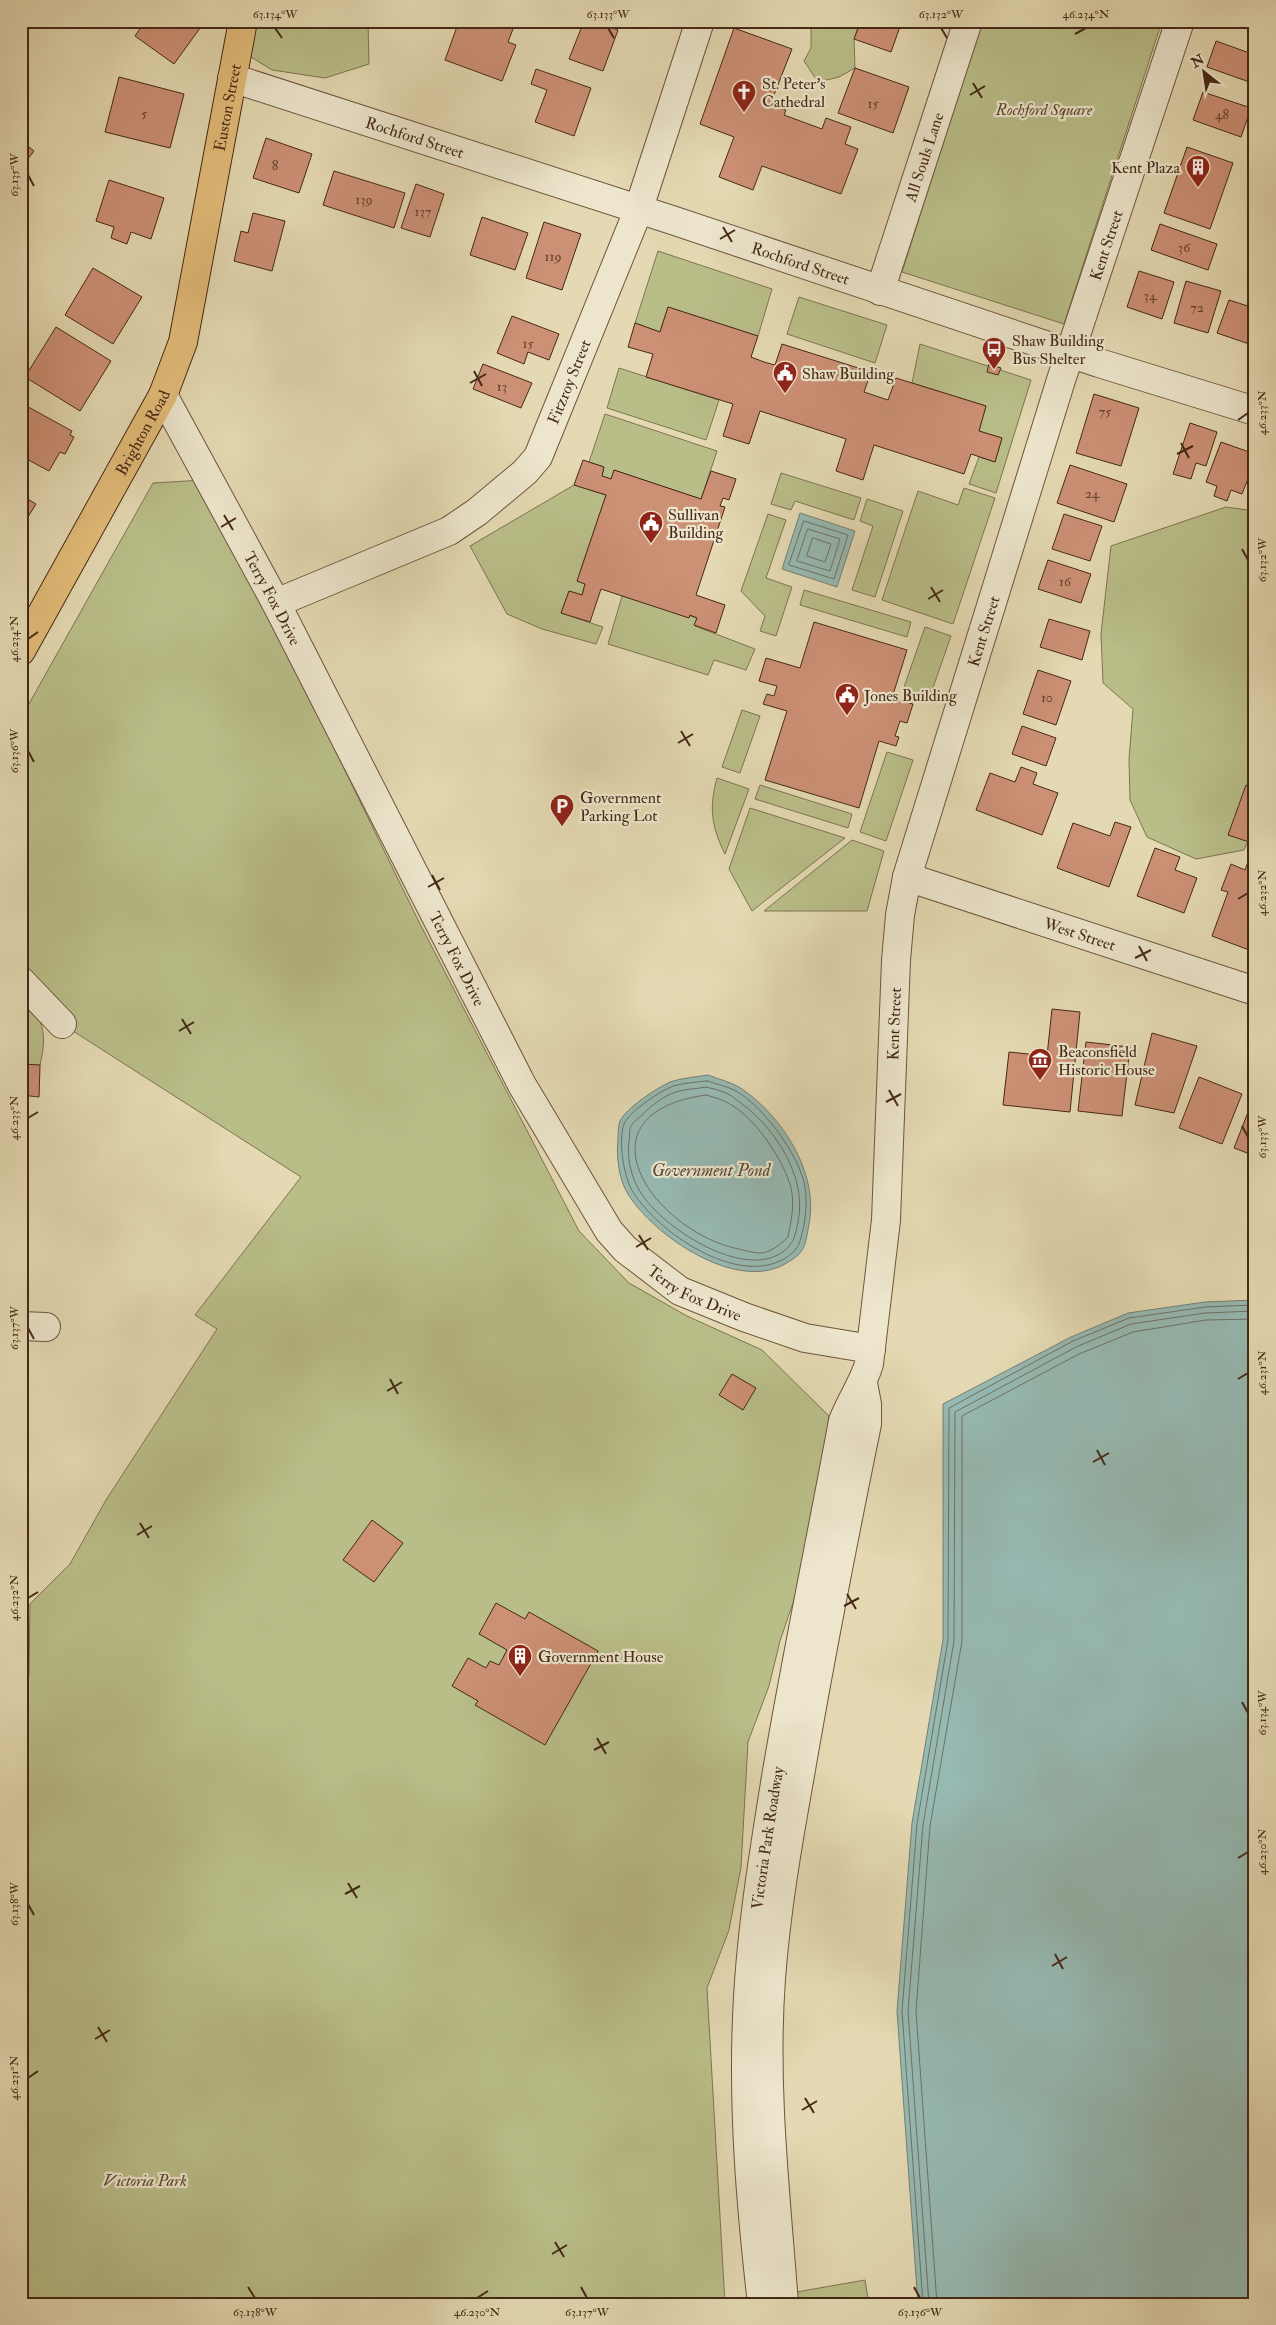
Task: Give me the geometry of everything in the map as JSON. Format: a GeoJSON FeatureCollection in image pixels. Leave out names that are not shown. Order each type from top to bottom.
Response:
{"type":"FeatureCollection","features":[{"type":"Feature","properties":{"kind":"main road","name":"Euston Street"},"geometry":{"type":"LineString","coordinates":[[210,194],[232,78],[240,23]]}},
{"type":"Feature","properties":{"kind":"main road","name":"Brighton Road"},"geometry":{"type":"LineString","coordinates":[[21,651],[163,395],[183,342],[210,194]]}},
{"type":"Feature","properties":{"kind":"street","name":"Fitzroy Street"},"geometry":{"type":"LineString","coordinates":[[276,603],[449,531],[525,472],[538,457],[638,211],[700,21]]}},
{"type":"Feature","properties":{"kind":"street","name":"All Souls Lane"},"geometry":{"type":"LineString","coordinates":[[880,291],[968,21]]}},
{"type":"Feature","properties":{"kind":"street","name":"Kent Street"},"geometry":{"type":"LineString","coordinates":[[871,1349],[886,1220],[896,960],[900,915],[907,877],[1070,353],[1180,21]]}},
{"type":"Feature","properties":{"kind":"street","name":"Rochford Street"},"geometry":{"type":"LineString","coordinates":[[232,78],[638,211],[672,220],[1070,353],[1255,411]]}},
{"type":"Feature","properties":{"kind":"street","name":"Terry Fox Drive"},"geometry":{"type":"LineString","coordinates":[[163,395],[276,603],[522,1085],[609,1231],[625,1249],[680,1290],[744,1317],[805,1338],[871,1349]]}},
{"type":"Feature","properties":{"kind":"street","name":"West Street"},"geometry":{"type":"LineString","coordinates":[[907,877],[1255,991]]}},
{"type":"Feature","properties":{"kind":"street"},"geometry":{"type":"LineString","coordinates":[[21,981],[62,1024]]}},
{"type":"Feature","properties":{"kind":"street","name":"Victoria Park Roadway"},"geometry":{"type":"LineString","coordinates":[[762,2304],[748,2164],[746,2084],[747,2017],[756,1911],[785,1723],[843,1421],[850,1401],[863,1383],[871,1349]]}},
{"type":"Feature","properties":{"kind":"street","name":"Victoria Park Roadway"},"geometry":{"type":"LineString","coordinates":[[784,2304],[774,2190],[768,2060],[771,1978],[793,1812],[815,1683],[867,1424],[867,1404],[863,1383]]}},
{"type":"Feature","properties":{"kind":"green space"},"geometry":{"type":"Polygon","coordinates":[[[253,21],[368,21],[369,64],[325,78],[272,70],[246,54],[253,21]]]}},
{"type":"Feature","properties":{"kind":"green space"},"geometry":{"type":"Polygon","coordinates":[[[811,21],[860,21],[854,39],[855,68],[839,77],[818,82],[804,61],[811,48],[811,21]]]}},
{"type":"Feature","properties":{"kind":"green space","name":"Rochford Square"},"geometry":{"type":"Polygon","coordinates":[[[982,21],[1162,21],[1064,324],[902,272],[982,21]]]}},
{"type":"Feature","properties":{"kind":"green space"},"geometry":{"type":"Polygon","coordinates":[[[658,251],[772,289],[758,336],[668,307],[660,332],[635,323],[658,251]]]}},
{"type":"Feature","properties":{"kind":"green space"},"geometry":{"type":"Polygon","coordinates":[[[799,297],[887,325],[875,363],[787,334],[799,297]]]}},
{"type":"Feature","properties":{"kind":"green space"},"geometry":{"type":"Polygon","coordinates":[[[920,344],[1031,380],[996,493],[969,484],[979,457],[995,462],[1002,438],[979,431],[986,406],[912,383],[920,344]]]}},
{"type":"Feature","properties":{"kind":"green space"},"geometry":{"type":"Polygon","coordinates":[[[619,368],[719,400],[706,440],[607,408],[619,368]]]}},
{"type":"Feature","properties":{"kind":"green space"},"geometry":{"type":"Polygon","coordinates":[[[605,414],[717,451],[701,499],[614,470],[611,479],[602,476],[604,467],[589,462],[605,414]]]}},
{"type":"Feature","properties":{"kind":"green space"},"geometry":{"type":"Polygon","coordinates":[[[781,473],[861,498],[854,520],[795,501],[791,510],[771,504],[781,473]]]}},
{"type":"Feature","properties":{"kind":"green space","name":"Victoria Park"},"geometry":{"type":"Polygon","coordinates":[[[203,480],[419,922],[579,1231],[629,1283],[687,1316],[762,1350],[829,1416],[821,1471],[797,1591],[780,1641],[769,1686],[748,1742],[741,1867],[729,1930],[707,1988],[725,2304],[21,2304],[21,1715],[29,1674],[30,1604],[70,1564],[106,1500],[217,1329],[195,1315],[301,1177],[62,1024],[21,981],[21,718],[153,483],[203,480]]]}},
{"type":"Feature","properties":{"kind":"green space"},"geometry":{"type":"Polygon","coordinates":[[[574,485],[606,495],[577,581],[585,584],[582,595],[569,591],[561,613],[603,627],[596,644],[542,629],[507,614],[470,546],[574,485]]]}},
{"type":"Feature","properties":{"kind":"green space"},"geometry":{"type":"Polygon","coordinates":[[[964,488],[995,498],[953,624],[882,600],[918,491],[958,505],[964,488]]]}},
{"type":"Feature","properties":{"kind":"green space"},"geometry":{"type":"Polygon","coordinates":[[[867,499],[903,511],[875,597],[852,590],[873,526],[860,521],[867,499]]]}},
{"type":"Feature","properties":{"kind":"green space"},"geometry":{"type":"Polygon","coordinates":[[[1226,507],[1255,511],[1255,826],[1244,850],[1196,859],[1147,837],[1130,800],[1129,759],[1133,709],[1103,683],[1101,634],[1111,546],[1226,507]]]}},
{"type":"Feature","properties":{"kind":"green space"},"geometry":{"type":"Polygon","coordinates":[[[768,514],[786,520],[766,578],[792,587],[776,636],[760,631],[765,616],[741,591],[768,514]]]}},
{"type":"Feature","properties":{"kind":"green space"},"geometry":{"type":"Polygon","coordinates":[[[804,590],[911,622],[907,637],[800,605],[804,590]]]}},
{"type":"Feature","properties":{"kind":"green space"},"geometry":{"type":"Polygon","coordinates":[[[622,596],[697,618],[695,626],[755,649],[746,670],[714,660],[708,675],[608,644],[622,596]]]}},
{"type":"Feature","properties":{"kind":"green space"},"geometry":{"type":"Polygon","coordinates":[[[925,627],[951,636],[929,699],[903,690],[925,627]]]}},
{"type":"Feature","properties":{"kind":"green space"},"geometry":{"type":"Polygon","coordinates":[[[742,710],[760,716],[740,773],[722,767],[742,710]]]}},
{"type":"Feature","properties":{"kind":"green space"},"geometry":{"type":"Polygon","coordinates":[[[887,752],[913,760],[886,841],[860,832],[887,752]]]}},
{"type":"Feature","properties":{"kind":"green space"},"geometry":{"type":"Polygon","coordinates":[[[717,778],[749,789],[725,854],[714,825],[712,807],[717,778]]]}},
{"type":"Feature","properties":{"kind":"green space"},"geometry":{"type":"Polygon","coordinates":[[[760,785],[852,814],[848,828],[755,799],[760,785]]]}},
{"type":"Feature","properties":{"kind":"green space"},"geometry":{"type":"Polygon","coordinates":[[[750,808],[845,838],[752,911],[729,869],[750,808]]]}},
{"type":"Feature","properties":{"kind":"green space"},"geometry":{"type":"Polygon","coordinates":[[[852,840],[884,851],[867,911],[764,911],[852,840]]]}},
{"type":"Feature","properties":{"kind":"green space"},"geometry":{"type":"Polygon","coordinates":[[[21,993],[42,1026],[44,1043],[40,1065],[21,1064],[21,993]]]}},
{"type":"Feature","properties":{"kind":"green space"},"geometry":{"type":"Polygon","coordinates":[[[865,2280],[869,2304],[728,2304],[865,2280]]]}},
{"type":"Feature","properties":{"kind":"water"},"geometry":{"type":"Polygon","coordinates":[[[800,513],[855,531],[837,587],[782,569],[800,513]]]}},
{"type":"Feature","properties":{"kind":"water","name":"Government Pond"},"geometry":{"type":"Polygon","coordinates":[[[708,1075],[739,1087],[755,1099],[783,1129],[803,1166],[811,1205],[805,1243],[797,1256],[785,1264],[765,1271],[743,1271],[721,1265],[698,1255],[676,1242],[640,1210],[628,1194],[620,1175],[617,1153],[619,1125],[623,1116],[642,1099],[670,1082],[708,1075]]]}},
{"type":"Feature","properties":{"kind":"water"},"geometry":{"type":"Polygon","coordinates":[[[1255,1300],[1255,2304],[918,2304],[897,2011],[912,1823],[943,1640],[943,1404],[1071,1337],[1128,1313],[1205,1302],[1255,1300]]]}},
{"type":"Feature","properties":{"kind":"building"},"geometry":{"type":"Polygon","coordinates":[[[120,21],[138,21],[132,29],[120,21]]]}},
{"type":"Feature","properties":{"kind":"building"},"geometry":{"type":"Polygon","coordinates":[[[145,21],[198,21],[203,24],[174,64],[135,36],[145,21]]]}},
{"type":"Feature","properties":{"kind":"building"},"geometry":{"type":"Polygon","coordinates":[[[459,21],[472,21],[483,25],[485,21],[516,21],[508,42],[516,45],[502,81],[445,60],[459,21]]]}},
{"type":"Feature","properties":{"kind":"building"},"geometry":{"type":"Polygon","coordinates":[[[584,21],[595,21],[618,30],[603,71],[569,59],[584,21]]]}},
{"type":"Feature","properties":{"kind":"building"},"geometry":{"type":"Polygon","coordinates":[[[861,21],[902,21],[891,52],[854,39],[861,21]]]}},
{"type":"Feature","properties":{"kind":"building","name":"St. Peter's Cathedral"},"geometry":{"type":"Polygon","coordinates":[[[734,28],[792,49],[770,105],[786,110],[784,115],[822,129],[826,118],[851,127],[845,144],[858,149],[841,194],[762,166],[753,190],[719,177],[734,137],[700,124],[734,28]]]}},
{"type":"Feature","properties":{"kind":"building"},"geometry":{"type":"Polygon","coordinates":[[[1216,41],[1255,55],[1255,84],[1207,67],[1216,41]]]}},
{"type":"Feature","properties":{"kind":"building"},"geometry":{"type":"Polygon","coordinates":[[[855,68],[909,87],[893,133],[838,113],[855,68]]]}},
{"type":"Feature","properties":{"kind":"building"},"geometry":{"type":"Polygon","coordinates":[[[536,69],[591,88],[574,136],[535,122],[547,90],[531,84],[536,69]]]}},
{"type":"Feature","properties":{"kind":"building"},"geometry":{"type":"Polygon","coordinates":[[[119,77],[184,94],[170,148],[105,132],[119,77]]]}},
{"type":"Feature","properties":{"kind":"building"},"geometry":{"type":"Polygon","coordinates":[[[1203,92],[1251,108],[1241,137],[1193,120],[1203,92]]]}},
{"type":"Feature","properties":{"kind":"building"},"geometry":{"type":"Polygon","coordinates":[[[266,138],[312,154],[299,193],[253,178],[266,138]]]}},
{"type":"Feature","properties":{"kind":"building"},"geometry":{"type":"Polygon","coordinates":[[[21,141],[34,151],[27,160],[21,155],[21,141]]]}},
{"type":"Feature","properties":{"kind":"building","name":"Kent Plaza"},"geometry":{"type":"Polygon","coordinates":[[[1187,147],[1233,163],[1210,229],[1164,213],[1187,147]]]}},
{"type":"Feature","properties":{"kind":"building"},"geometry":{"type":"Polygon","coordinates":[[[334,171],[405,193],[394,228],[323,205],[334,171]]]}},
{"type":"Feature","properties":{"kind":"building"},"geometry":{"type":"Polygon","coordinates":[[[109,180],[164,198],[151,239],[131,232],[127,244],[111,238],[114,227],[96,221],[109,180]]]}},
{"type":"Feature","properties":{"kind":"building"},"geometry":{"type":"Polygon","coordinates":[[[416,184],[444,194],[430,237],[401,228],[416,184]]]}},
{"type":"Feature","properties":{"kind":"building"},"geometry":{"type":"Polygon","coordinates":[[[253,213],[285,221],[272,271],[234,261],[241,231],[248,233],[253,213]]]}},
{"type":"Feature","properties":{"kind":"building"},"geometry":{"type":"Polygon","coordinates":[[[482,217],[528,233],[515,270],[470,255],[482,217]]]}},
{"type":"Feature","properties":{"kind":"building"},"geometry":{"type":"Polygon","coordinates":[[[544,222],[581,234],[562,290],[526,278],[544,222]]]}},
{"type":"Feature","properties":{"kind":"building"},"geometry":{"type":"Polygon","coordinates":[[[1160,224],[1217,244],[1208,270],[1151,250],[1160,224]]]}},
{"type":"Feature","properties":{"kind":"building"},"geometry":{"type":"Polygon","coordinates":[[[93,268],[142,297],[113,344],[65,315],[93,268]]]}},
{"type":"Feature","properties":{"kind":"building"},"geometry":{"type":"Polygon","coordinates":[[[1139,271],[1174,282],[1162,319],[1127,307],[1139,271]]]}},
{"type":"Feature","properties":{"kind":"building"},"geometry":{"type":"Polygon","coordinates":[[[1186,281],[1221,291],[1208,333],[1174,323],[1186,281]]]}},
{"type":"Feature","properties":{"kind":"building"},"geometry":{"type":"Polygon","coordinates":[[[1255,295],[1255,346],[1217,333],[1229,300],[1251,307],[1255,295]]]}},
{"type":"Feature","properties":{"kind":"building","name":"Shaw Building"},"geometry":{"type":"Polygon","coordinates":[[[668,307],[758,336],[751,357],[764,362],[775,365],[782,344],[871,372],[864,392],[888,400],[896,378],[986,406],[979,431],[1002,438],[995,462],[971,454],[964,474],[874,445],[863,480],[836,471],[846,439],[760,411],[749,444],[723,436],[733,404],[646,377],[653,354],[628,347],[635,323],[660,332],[668,307]]]}},
{"type":"Feature","properties":{"kind":"building"},"geometry":{"type":"Polygon","coordinates":[[[512,316],[559,334],[549,360],[528,352],[524,364],[497,353],[512,316]]]}},
{"type":"Feature","properties":{"kind":"building"},"geometry":{"type":"Polygon","coordinates":[[[56,327],[111,361],[80,411],[25,377],[56,327]]]}},
{"type":"Feature","properties":{"kind":"building"},"geometry":{"type":"Polygon","coordinates":[[[483,364],[532,383],[521,408],[473,389],[483,364]]]}},
{"type":"Feature","properties":{"kind":"building"},"geometry":{"type":"Polygon","coordinates":[[[989,364],[1001,368],[998,375],[987,372],[989,364]]]}},
{"type":"Feature","properties":{"kind":"building"},"geometry":{"type":"Polygon","coordinates":[[[1094,394],[1139,408],[1121,466],[1076,453],[1094,394]]]}},
{"type":"Feature","properties":{"kind":"building"},"geometry":{"type":"Polygon","coordinates":[[[21,403],[72,431],[70,435],[74,437],[65,454],[60,452],[49,471],[21,456],[21,403]]]}},
{"type":"Feature","properties":{"kind":"building"},"geometry":{"type":"Polygon","coordinates":[[[1190,423],[1217,432],[1206,466],[1196,463],[1191,479],[1173,474],[1190,423]]]}},
{"type":"Feature","properties":{"kind":"building"},"geometry":{"type":"Polygon","coordinates":[[[1221,442],[1255,454],[1255,461],[1242,494],[1231,490],[1227,501],[1214,496],[1217,486],[1206,482],[1221,442]]]}},
{"type":"Feature","properties":{"kind":"building","name":"Sullivan Building"},"geometry":{"type":"Polygon","coordinates":[[[583,460],[604,467],[602,476],[611,479],[614,470],[701,499],[711,471],[736,479],[729,500],[723,498],[720,506],[725,507],[696,595],[725,605],[716,633],[694,625],[697,618],[690,615],[689,618],[601,589],[590,622],[561,613],[569,591],[582,595],[585,584],[577,581],[606,495],[574,485],[583,460]]]}},
{"type":"Feature","properties":{"kind":"building"},"geometry":{"type":"Polygon","coordinates":[[[1070,465],[1127,484],[1114,522],[1057,503],[1070,465]]]}},
{"type":"Feature","properties":{"kind":"building"},"geometry":{"type":"Polygon","coordinates":[[[21,495],[36,504],[21,528],[21,495]]]}},
{"type":"Feature","properties":{"kind":"building"},"geometry":{"type":"Polygon","coordinates":[[[1064,514],[1102,526],[1090,561],[1052,549],[1064,514]]]}},
{"type":"Feature","properties":{"kind":"building"},"geometry":{"type":"Polygon","coordinates":[[[1048,560],[1091,574],[1081,603],[1038,589],[1048,560]]]}},
{"type":"Feature","properties":{"kind":"building"},"geometry":{"type":"Polygon","coordinates":[[[1049,619],[1090,631],[1082,660],[1040,647],[1049,619]]]}},
{"type":"Feature","properties":{"kind":"building","name":"Jones Building"},"geometry":{"type":"Polygon","coordinates":[[[814,622],[907,650],[892,698],[913,704],[907,723],[900,721],[895,736],[899,737],[896,746],[879,741],[859,808],[765,780],[787,711],[763,704],[767,694],[774,696],[777,686],[759,681],[766,658],[800,668],[814,622]]]}},
{"type":"Feature","properties":{"kind":"building"},"geometry":{"type":"Polygon","coordinates":[[[1038,670],[1071,681],[1056,725],[1023,714],[1038,670]]]}},
{"type":"Feature","properties":{"kind":"building"},"geometry":{"type":"Polygon","coordinates":[[[1022,726],[1056,738],[1046,766],[1012,754],[1022,726]]]}},
{"type":"Feature","properties":{"kind":"building"},"geometry":{"type":"Polygon","coordinates":[[[1021,767],[1037,773],[1033,784],[1058,793],[1042,835],[976,810],[990,773],[1015,782],[1021,767]]]}},
{"type":"Feature","properties":{"kind":"building"},"geometry":{"type":"Polygon","coordinates":[[[1246,785],[1255,788],[1255,844],[1228,835],[1246,785]]]}},
{"type":"Feature","properties":{"kind":"building"},"geometry":{"type":"Polygon","coordinates":[[[1115,822],[1131,827],[1109,887],[1057,868],[1073,823],[1110,836],[1115,822]]]}},
{"type":"Feature","properties":{"kind":"building"},"geometry":{"type":"Polygon","coordinates":[[[1155,848],[1180,857],[1175,870],[1197,878],[1184,913],[1137,896],[1155,848]]]}},
{"type":"Feature","properties":{"kind":"building"},"geometry":{"type":"Polygon","coordinates":[[[1249,859],[1255,861],[1255,933],[1249,950],[1212,936],[1228,892],[1221,890],[1231,864],[1245,870],[1249,859]]]}},
{"type":"Feature","properties":{"kind":"building","name":"Beaconsfield Historic House"},"geometry":{"type":"Polygon","coordinates":[[[1052,1009],[1080,1012],[1070,1112],[1003,1105],[1009,1052],[1047,1056],[1052,1009]]]}},
{"type":"Feature","properties":{"kind":"building"},"geometry":{"type":"Polygon","coordinates":[[[1152,1033],[1197,1046],[1174,1113],[1135,1105],[1152,1033]]]}},
{"type":"Feature","properties":{"kind":"building"},"geometry":{"type":"Polygon","coordinates":[[[1086,1042],[1130,1047],[1122,1116],[1078,1111],[1086,1042]]]}},
{"type":"Feature","properties":{"kind":"building"},"geometry":{"type":"Polygon","coordinates":[[[21,1064],[40,1065],[39,1097],[21,1095],[21,1064]]]}},
{"type":"Feature","properties":{"kind":"building"},"geometry":{"type":"Polygon","coordinates":[[[1199,1077],[1242,1094],[1222,1144],[1179,1128],[1199,1077]]]}},
{"type":"Feature","properties":{"kind":"building"},"geometry":{"type":"Polygon","coordinates":[[[1250,1107],[1255,1109],[1255,1156],[1234,1148],[1250,1107]]]}},
{"type":"Feature","properties":{"kind":"building"},"geometry":{"type":"Polygon","coordinates":[[[732,1374],[756,1388],[743,1410],[719,1395],[732,1374]]]}},
{"type":"Feature","properties":{"kind":"building"},"geometry":{"type":"Polygon","coordinates":[[[372,1520],[403,1543],[374,1582],[343,1560],[372,1520]]]}},
{"type":"Feature","properties":{"kind":"building","name":"Government House"},"geometry":{"type":"Polygon","coordinates":[[[496,1603],[525,1619],[529,1612],[598,1651],[545,1745],[475,1705],[478,1701],[452,1686],[468,1658],[486,1668],[490,1661],[499,1665],[507,1650],[479,1634],[496,1603]]]}},
{"type":"Feature","properties":{"kind":"place","name":"St. Peter's Cathedral"},"geometry":{"type":"Point","coordinates":[744,113]}},
{"type":"Feature","properties":{"kind":"place","name":"Kent Plaza"},"geometry":{"type":"Point","coordinates":[1198,188]}},
{"type":"Feature","properties":{"kind":"place","name":"Shaw Building Bus Shelter"},"geometry":{"type":"Point","coordinates":[994,370]}},
{"type":"Feature","properties":{"kind":"place","name":"Shaw Building"},"geometry":{"type":"Point","coordinates":[785,394]}},
{"type":"Feature","properties":{"kind":"place","name":"Sullivan Building"},"geometry":{"type":"Point","coordinates":[651,544]}},
{"type":"Feature","properties":{"kind":"place","name":"Jones Building"},"geometry":{"type":"Point","coordinates":[847,716]}},
{"type":"Feature","properties":{"kind":"place","name":"Government Parking Lot"},"geometry":{"type":"Point","coordinates":[562,827]}},
{"type":"Feature","properties":{"kind":"place","name":"Beaconsfield Historic House"},"geometry":{"type":"Point","coordinates":[1040,1081]}},
{"type":"Feature","properties":{"kind":"place","name":"Government House"},"geometry":{"type":"Point","coordinates":[520,1677]}}]}
